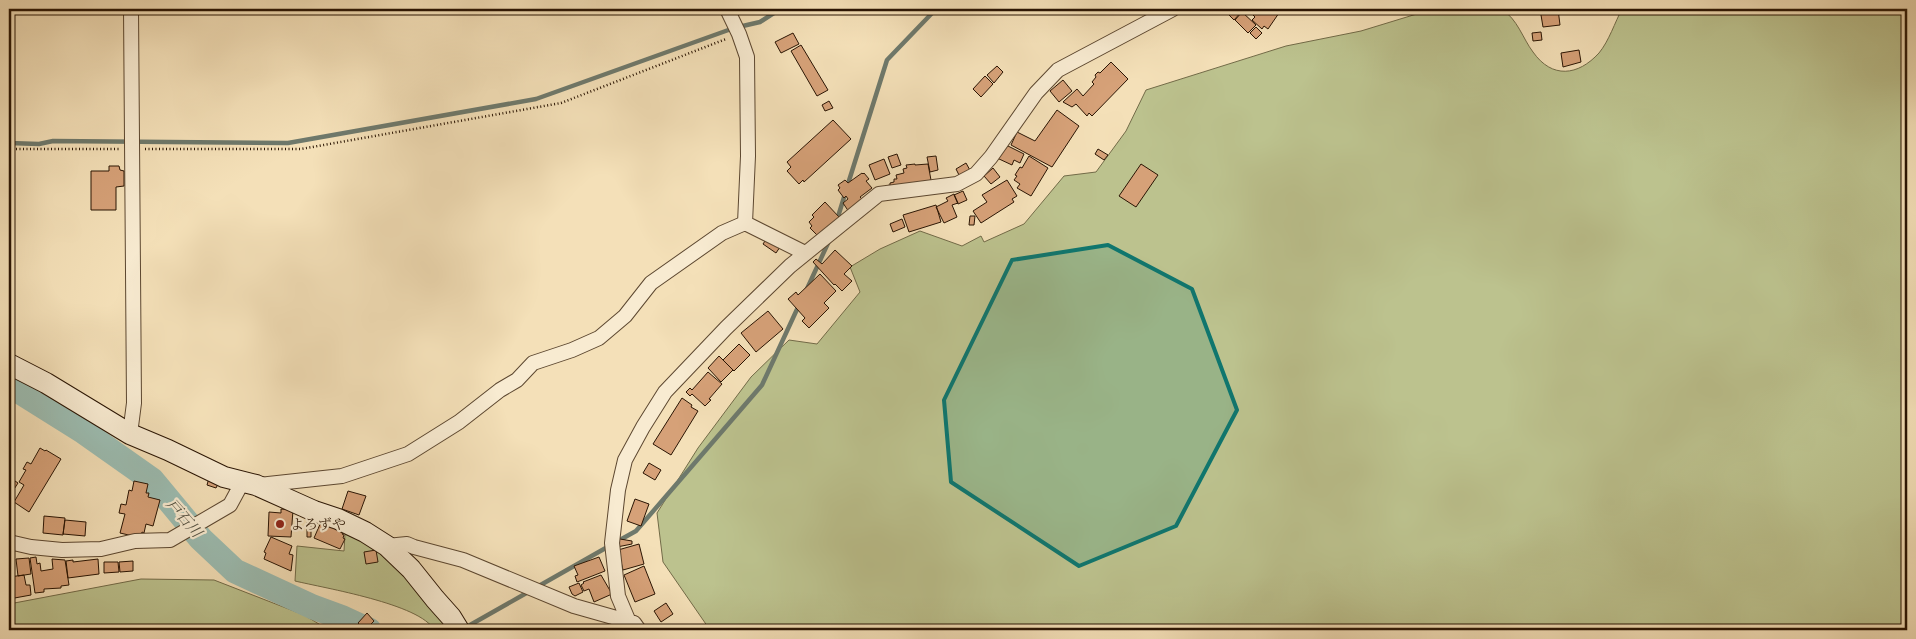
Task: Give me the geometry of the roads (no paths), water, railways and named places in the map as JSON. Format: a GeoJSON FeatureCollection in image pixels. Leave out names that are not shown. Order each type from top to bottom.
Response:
{"type":"FeatureCollection","features":[{"type":"Feature","properties":{"kind":"street"},"geometry":{"type":"LineString","coordinates":[[130,434],[134,403],[131,9]]}},
{"type":"Feature","properties":{"kind":"street"},"geometry":{"type":"LineString","coordinates":[[727,9],[748,57],[748,156],[745,223]]}},
{"type":"Feature","properties":{"kind":"street"},"geometry":{"type":"LineString","coordinates":[[634,626],[618,596],[612,542],[618,490],[625,460],[665,392],[726,328],[790,266],[879,194],[957,184],[976,174],[991,157],[1036,93],[1058,70],[1173,9]]}},
{"type":"Feature","properties":{"kind":"street"},"geometry":{"type":"LineString","coordinates":[[745,223],[805,253]]}},
{"type":"Feature","properties":{"kind":"street"},"geometry":{"type":"LineString","coordinates":[[9,542],[31,547],[62,550],[101,549],[135,542],[170,540],[230,505],[249,483],[342,476],[408,454],[459,422],[500,390],[517,380],[534,363],[572,350],[599,338],[625,316],[651,283],[722,233],[745,223]]}},
{"type":"Feature","properties":{"kind":"street"},"geometry":{"type":"LineString","coordinates":[[9,364],[46,383],[130,434],[224,477],[249,483],[314,511],[338,518],[365,532],[387,546],[412,569],[451,616],[459,630]]}},
{"type":"Feature","properties":{"kind":"street"},"geometry":{"type":"LineString","coordinates":[[387,546],[407,544],[462,560],[574,606],[634,626]]}},
{"type":"Feature","properties":{"kind":"waterway"},"geometry":{"type":"LineString","coordinates":[[9,143],[39,144],[53,141],[288,143],[536,99],[734,28],[760,22],[780,9]]}},
{"type":"Feature","properties":{"kind":"waterway"},"geometry":{"type":"LineString","coordinates":[[847,187],[887,60],[936,9]]}},
{"type":"Feature","properties":{"kind":"waterway"},"geometry":{"type":"LineString","coordinates":[[837,220],[845,194]]}},
{"type":"Feature","properties":{"kind":"waterway"},"geometry":{"type":"LineString","coordinates":[[806,291],[829,241]]}},
{"type":"Feature","properties":{"kind":"waterway"},"geometry":{"type":"LineString","coordinates":[[618,541],[636,531],[762,385],[799,305]]}},
{"type":"Feature","properties":{"kind":"waterway","name":"戸石川"},"geometry":{"type":"LineString","coordinates":[[9,385],[84,432],[152,480],[201,539],[235,571],[313,607],[369,630]]}},
{"type":"Feature","properties":{"kind":"waterway"},"geometry":{"type":"LineString","coordinates":[[537,587],[611,545]]}},
{"type":"Feature","properties":{"kind":"waterway"},"geometry":{"type":"LineString","coordinates":[[463,629],[530,591]]}},
{"type":"Feature","properties":{"kind":"place","name":"よろずや"},"geometry":{"type":"Point","coordinates":[280,524]}}]}
